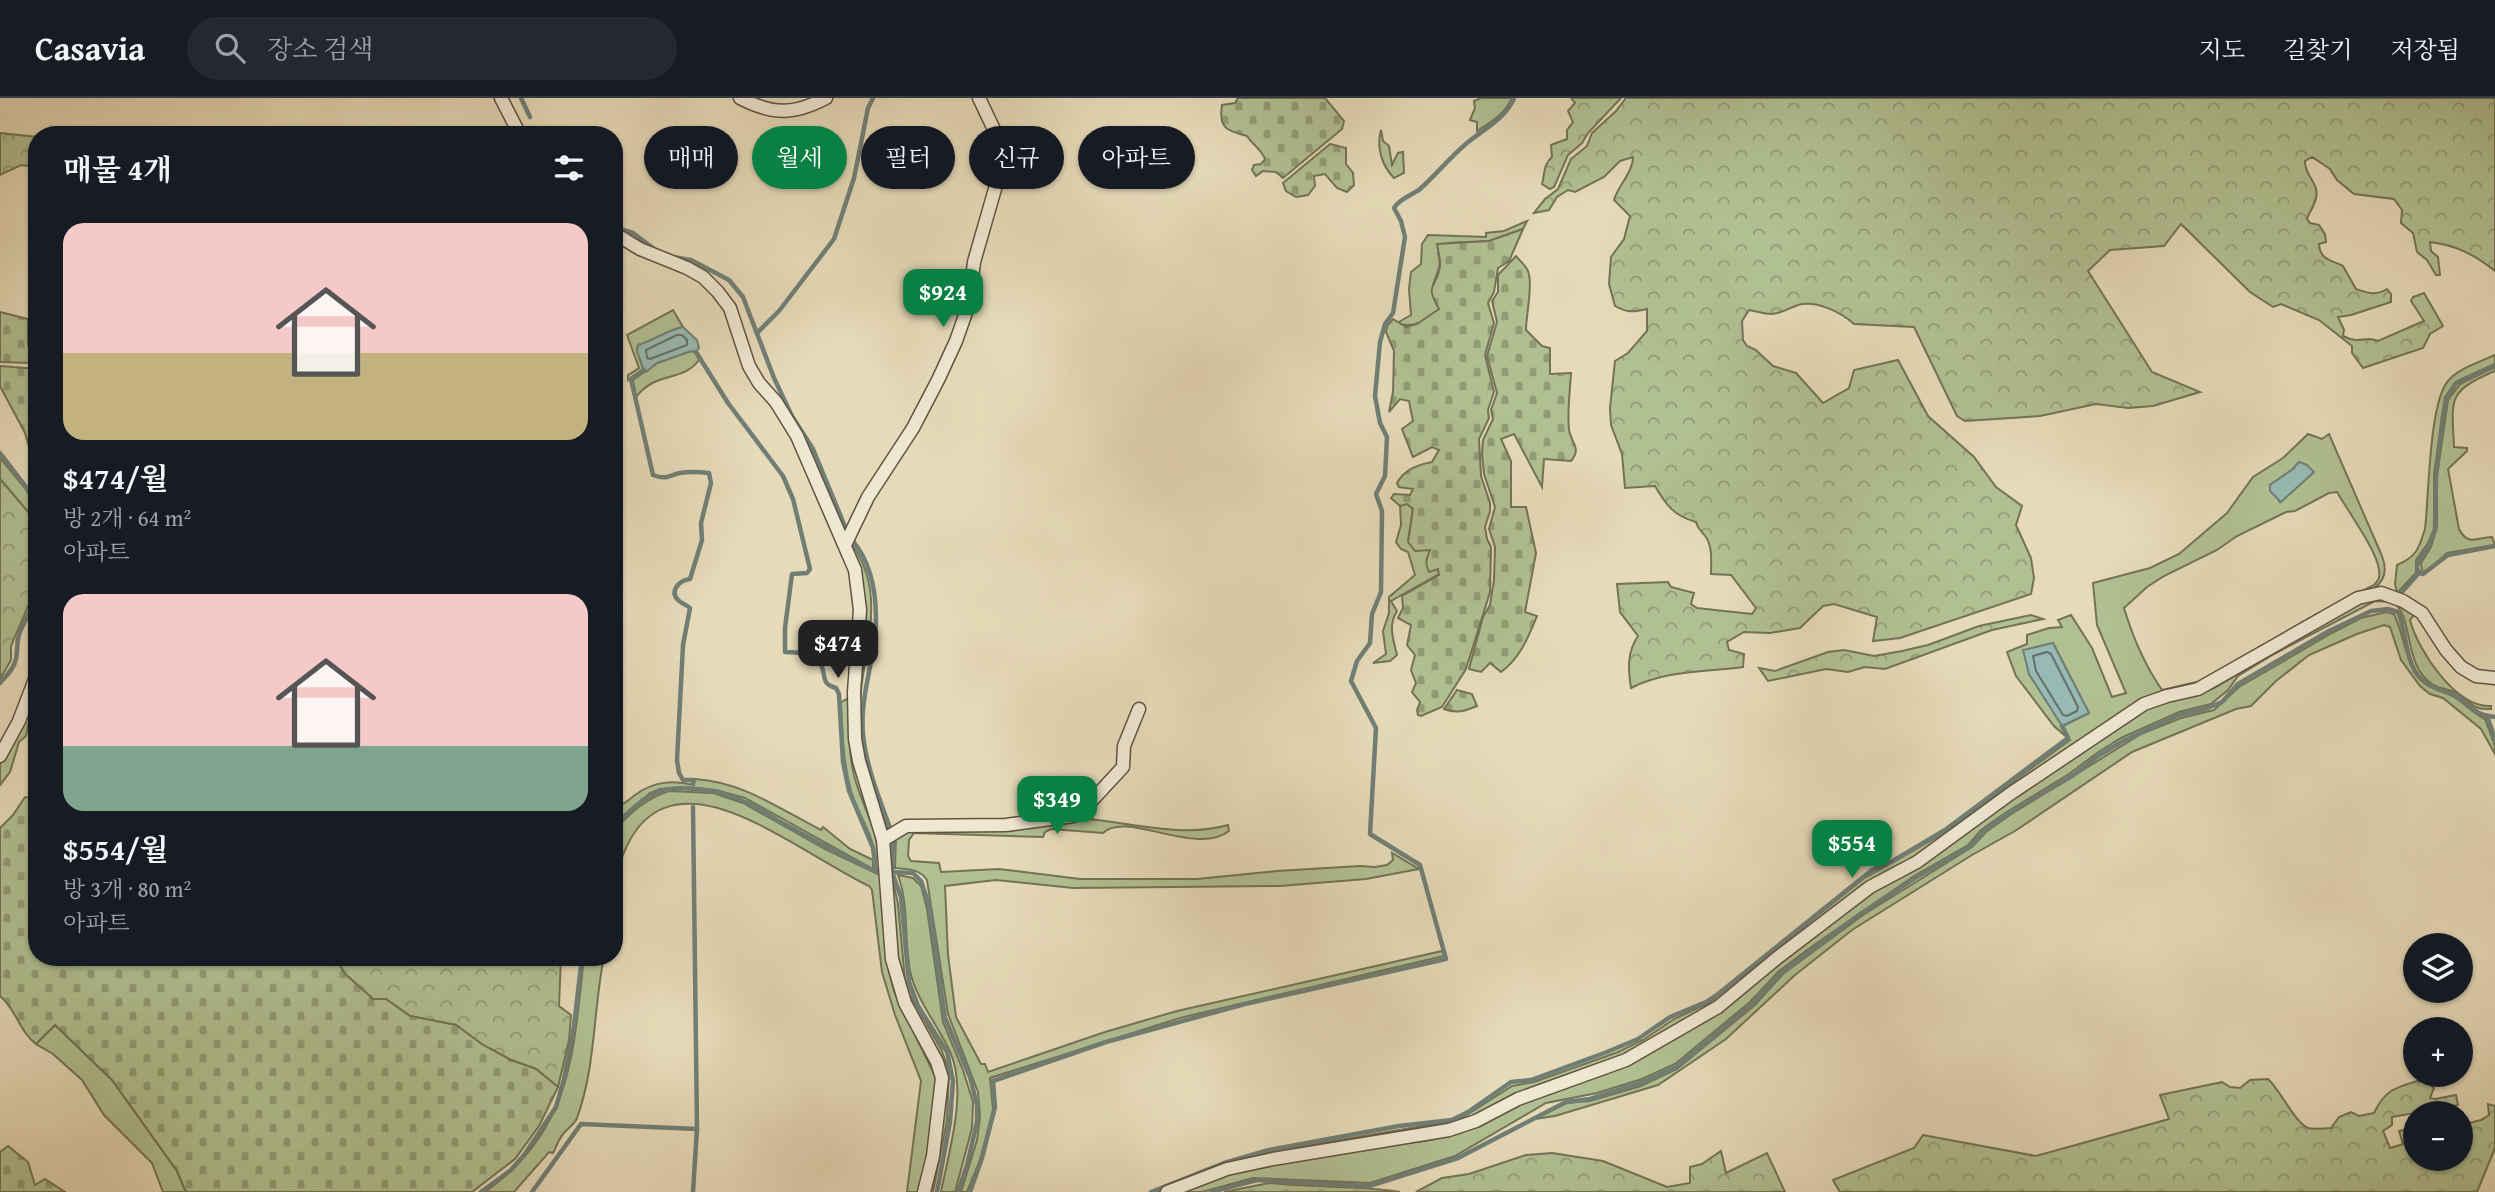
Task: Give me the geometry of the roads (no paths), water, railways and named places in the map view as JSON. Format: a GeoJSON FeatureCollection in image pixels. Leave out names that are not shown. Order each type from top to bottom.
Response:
{"type":"FeatureCollection","features":[{"type":"Feature","properties":{"kind":"street"},"geometry":{"type":"LineString","coordinates":[[501,98],[515,126]]}},
{"type":"Feature","properties":{"kind":"street"},"geometry":{"type":"LineString","coordinates":[[740,98],[764,109],[785,113],[827,98]]}},
{"type":"Feature","properties":{"kind":"street"},"geometry":{"type":"LineString","coordinates":[[845,545],[868,497],[913,428],[956,341],[969,304],[974,262],[1003,161],[998,138],[979,98]]}},
{"type":"Feature","properties":{"kind":"street"},"geometry":{"type":"LineString","coordinates":[[623,238],[703,277],[730,308],[749,366],[759,383],[776,401],[797,436],[855,570],[860,610],[854,692],[855,739],[883,840],[892,959],[905,1003],[937,1062],[942,1078],[933,1156],[924,1192]]}},
{"type":"Feature","properties":{"kind":"street"},"geometry":{"type":"LineString","coordinates":[[1167,1192],[1227,1169],[1273,1158],[1449,1130],[1476,1121],[1518,1099],[1626,1060],[1718,1007],[1870,887],[1917,862],[2010,794],[2144,704],[2198,690],[2358,598],[2381,593],[2403,601],[2422,613],[2460,667],[2476,676],[2495,678]]}},
{"type":"Feature","properties":{"kind":"street"},"geometry":{"type":"LineString","coordinates":[[0,757],[28,698]]}},
{"type":"Feature","properties":{"kind":"street"},"geometry":{"type":"LineString","coordinates":[[883,840],[905,827],[1029,823],[1073,816],[1086,807],[1123,767],[1124,746],[1139,709]]}},
{"type":"Feature","properties":{"kind":"water"},"geometry":{"type":"Polygon","coordinates":[[[683,327],[697,340],[699,348],[696,352],[691,351],[657,363],[646,372],[637,351],[638,345],[683,327]]]}},
{"type":"Feature","properties":{"kind":"water"},"geometry":{"type":"Polygon","coordinates":[[[2299,462],[2314,472],[2281,502],[2270,491],[2270,485],[2299,462]]]}},
{"type":"Feature","properties":{"kind":"water"},"geometry":{"type":"Polygon","coordinates":[[[2053,643],[2089,713],[2062,726],[2029,674],[2023,650],[2053,643]]]}},
{"type":"Feature","properties":{"kind":"waterway"},"geometry":{"type":"LineString","coordinates":[[521,98],[530,117]]}},
{"type":"Feature","properties":{"kind":"waterway"},"geometry":{"type":"LineString","coordinates":[[757,333],[779,311],[834,239],[854,178],[868,108],[873,98]]}},
{"type":"Feature","properties":{"kind":"waterway"},"geometry":{"type":"LineString","coordinates":[[970,1192],[995,1107],[993,1081],[1106,1042],[1245,1004],[1446,959],[1420,865],[1370,834],[1376,728],[1351,681],[1357,661],[1370,643],[1372,614],[1381,592],[1382,511],[1376,494],[1385,476],[1387,437],[1380,423],[1375,396],[1380,342],[1385,324],[1393,313],[1405,237],[1394,208],[1402,199],[1420,189],[1461,148],[1500,118],[1514,98]]}},
{"type":"Feature","properties":{"kind":"waterway"},"geometry":{"type":"LineString","coordinates":[[623,230],[633,233],[653,248]]}},
{"type":"Feature","properties":{"kind":"waterway"},"geometry":{"type":"LineString","coordinates":[[673,257],[691,260],[729,280],[743,297],[774,378],[792,416],[813,449],[846,529]]}},
{"type":"Feature","properties":{"kind":"waterway"},"geometry":{"type":"LineString","coordinates":[[696,352],[728,403],[783,476],[793,499],[810,569],[807,573],[792,574],[785,628],[785,652],[801,653],[816,659],[822,667],[826,683],[836,688],[839,694],[843,762],[849,791],[873,848],[876,872]]}},
{"type":"Feature","properties":{"kind":"waterway"},"geometry":{"type":"LineString","coordinates":[[2401,593],[2419,573],[2418,562],[2430,544],[2435,530],[2436,475],[2447,397],[2456,383],[2495,366]]}},
{"type":"Feature","properties":{"kind":"waterway"},"geometry":{"type":"LineString","coordinates":[[644,370],[631,379],[653,475],[664,477],[687,472],[709,473],[711,483],[701,523],[702,540],[690,579],[683,581],[675,590],[679,601],[690,608],[683,645],[677,760],[683,780],[693,780],[693,784]]}},
{"type":"Feature","properties":{"kind":"waterway"},"geometry":{"type":"LineString","coordinates":[[0,453],[28,489]]}},
{"type":"Feature","properties":{"kind":"waterway"},"geometry":{"type":"LineString","coordinates":[[852,540],[870,573],[875,599],[875,638],[862,722],[870,770],[890,828]]}},
{"type":"Feature","properties":{"kind":"waterway"},"geometry":{"type":"LineString","coordinates":[[2420,573],[2423,574],[2448,555],[2495,546]]}},
{"type":"Feature","properties":{"kind":"waterway"},"geometry":{"type":"LineString","coordinates":[[1211,1192],[1257,1180],[1369,1186],[1458,1158],[1566,1102],[1590,1099],[1643,1082],[1676,1067],[1752,1004],[1782,972],[1859,915],[1969,847],[1984,831],[2007,814],[2072,776],[2123,741],[2179,715],[2222,702],[2238,684],[2329,631],[2371,611],[2388,609],[2398,612],[2410,660],[2419,677],[2426,683],[2453,695],[2478,712],[2495,717]]}},
{"type":"Feature","properties":{"kind":"waterway"},"geometry":{"type":"LineString","coordinates":[[0,683],[15,663],[19,636],[28,615]]}},
{"type":"Feature","properties":{"kind":"waterway"},"geometry":{"type":"LineString","coordinates":[[2487,716],[2495,739]]}},
{"type":"Feature","properties":{"kind":"waterway"},"geometry":{"type":"LineString","coordinates":[[1151,1192],[1224,1163],[1269,1150],[1399,1126],[1452,1120],[1511,1082],[1531,1080],[1638,1039],[1670,1017],[1718,994],[1872,870],[1891,862],[1945,830],[2068,738],[2062,726]]}},
{"type":"Feature","properties":{"kind":"waterway"},"geometry":{"type":"LineString","coordinates":[[623,818],[636,805],[664,790],[683,788],[725,794],[749,804],[876,872]]}},
{"type":"Feature","properties":{"kind":"waterway"},"geometry":{"type":"LineString","coordinates":[[693,807],[697,1129],[693,1192]]}},
{"type":"Feature","properties":{"kind":"waterway"},"geometry":{"type":"LineString","coordinates":[[893,839],[892,872],[901,897],[909,982],[918,1006],[947,1052],[953,1081],[950,1122],[937,1192]]}},
{"type":"Feature","properties":{"kind":"waterway"},"geometry":{"type":"LineString","coordinates":[[892,872],[913,873],[921,881],[929,905],[945,1018],[970,1077],[977,1105],[977,1122],[958,1192]]}},
{"type":"Feature","properties":{"kind":"waterway"},"geometry":{"type":"LineString","coordinates":[[481,1192],[511,1170],[556,1107],[574,1026],[581,966]]}},
{"type":"Feature","properties":{"kind":"waterway"},"geometry":{"type":"LineString","coordinates":[[532,1192],[581,1124],[697,1129]]}}]}
